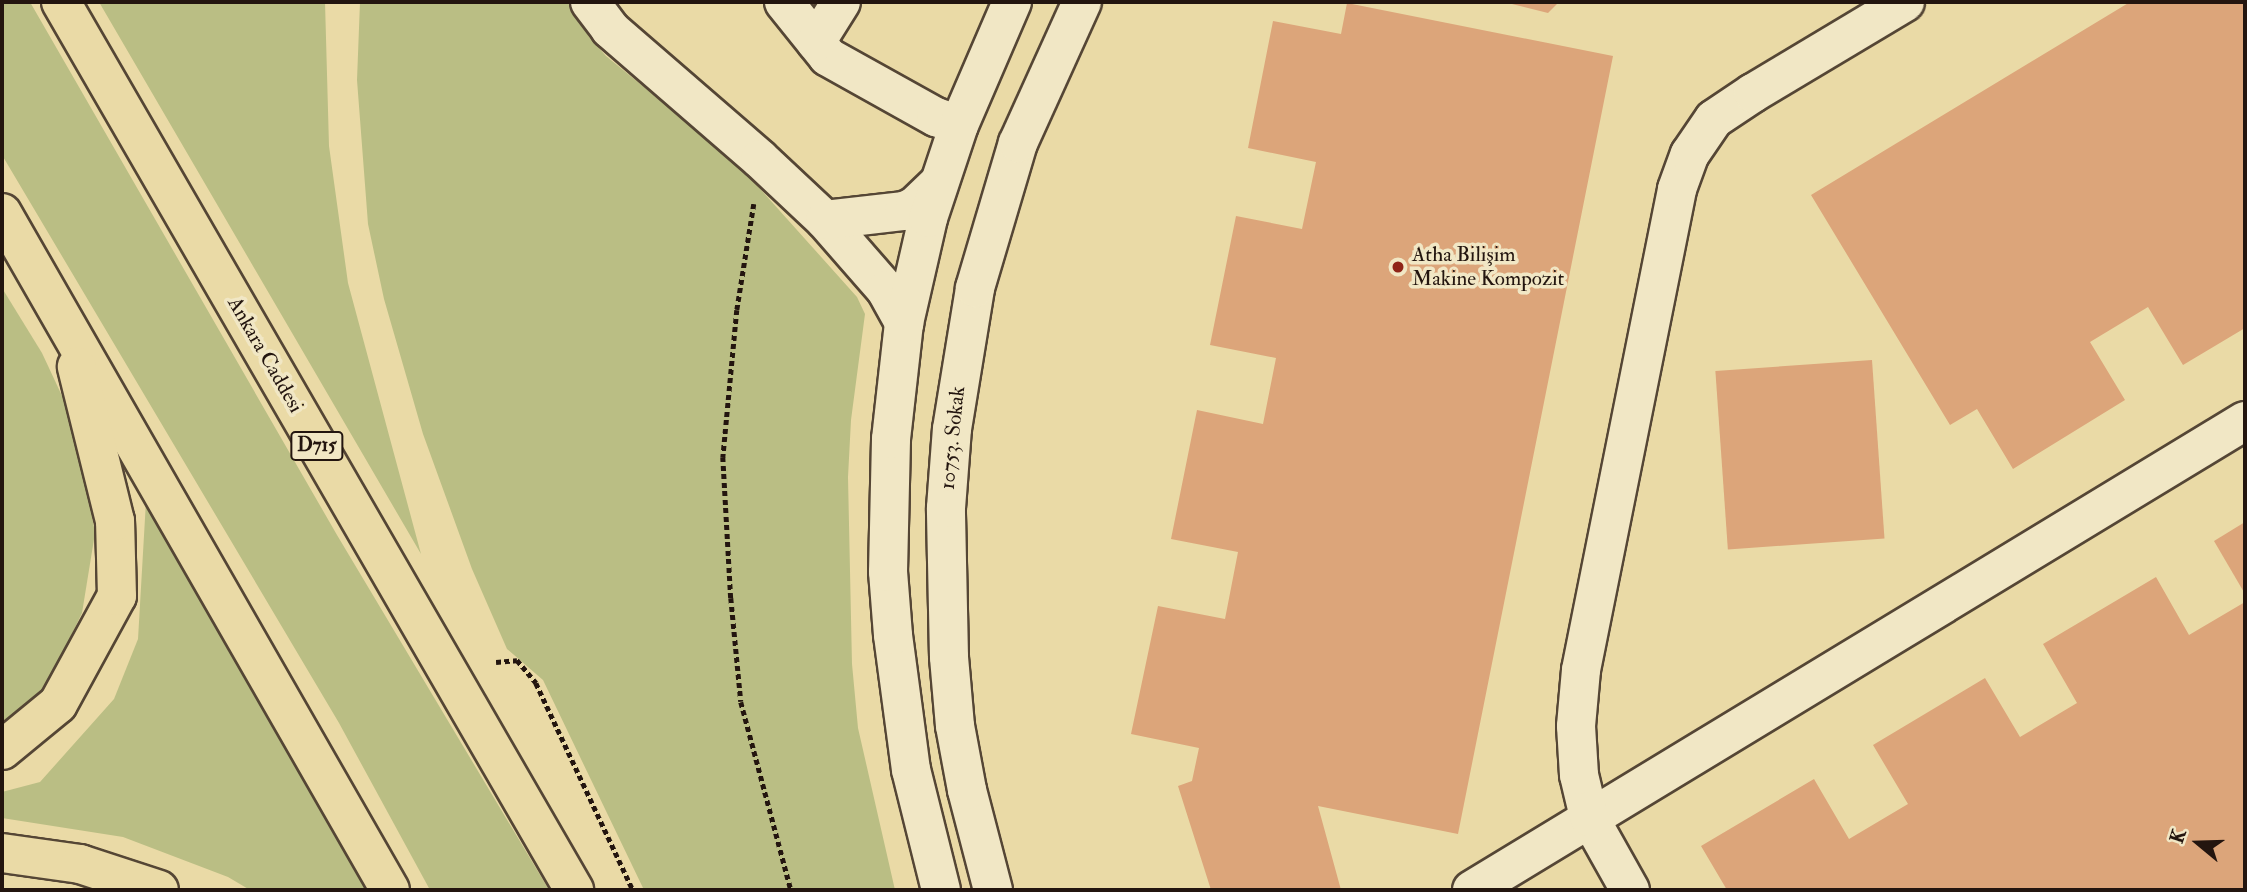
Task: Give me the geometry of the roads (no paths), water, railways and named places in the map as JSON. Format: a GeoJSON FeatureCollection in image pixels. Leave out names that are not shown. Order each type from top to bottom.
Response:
{"type":"FeatureCollection","features":[{"type":"Feature","properties":{"kind":"highway","name":"Ankara Caddesi"},"geometry":{"type":"LineString","coordinates":[[61,2],[574,890]]}},
{"type":"Feature","properties":{"kind":"highway"},"geometry":{"type":"LineString","coordinates":[[2,213],[390,890]]}},
{"type":"Feature","properties":{"kind":"highway"},"geometry":{"type":"LineString","coordinates":[[2,750],[58,704],[117,596],[115,521],[66,321]]}},
{"type":"Feature","properties":{"kind":"highway"},"geometry":{"type":"LineString","coordinates":[[2,853],[80,864],[159,890]]}},
{"type":"Feature","properties":{"kind":"street"},"geometry":{"type":"LineString","coordinates":[[590,2],[617,35],[760,159],[825,220],[886,290],[904,323]]}},
{"type":"Feature","properties":{"kind":"street"},"geometry":{"type":"LineString","coordinates":[[784,2],[828,57],[936,117],[959,125]]}},
{"type":"Feature","properties":{"kind":"street"},"geometry":{"type":"LineString","coordinates":[[816,42],[841,2]]}},
{"type":"Feature","properties":{"kind":"street"},"geometry":{"type":"LineString","coordinates":[[942,890],[911,770],[891,610],[888,503],[891,439],[904,323],[922,239],[959,125],[1012,2]]}},
{"type":"Feature","properties":{"kind":"street","name":"10753. Sokak"},"geometry":{"type":"LineString","coordinates":[[993,890],[967,790],[955,726],[948,657],[946,508],[952,429],[975,288],[1018,144],[1082,2]]}},
{"type":"Feature","properties":{"kind":"street"},"geometry":{"type":"LineString","coordinates":[[1630,890],[1589,817],[1579,775],[1576,726],[1581,670],[1677,189],[1690,153],[1714,120],[1905,2]]}},
{"type":"Feature","properties":{"kind":"street"},"geometry":{"type":"LineString","coordinates":[[825,220],[904,211],[915,206],[939,183]]}},
{"type":"Feature","properties":{"kind":"street"},"geometry":{"type":"LineString","coordinates":[[1472,890],[2245,421]]}},
{"type":"Feature","properties":{"kind":"place","name":"Atha Bilişim Makine Kompozit"},"geometry":{"type":"Point","coordinates":[1398,267]}}]}
